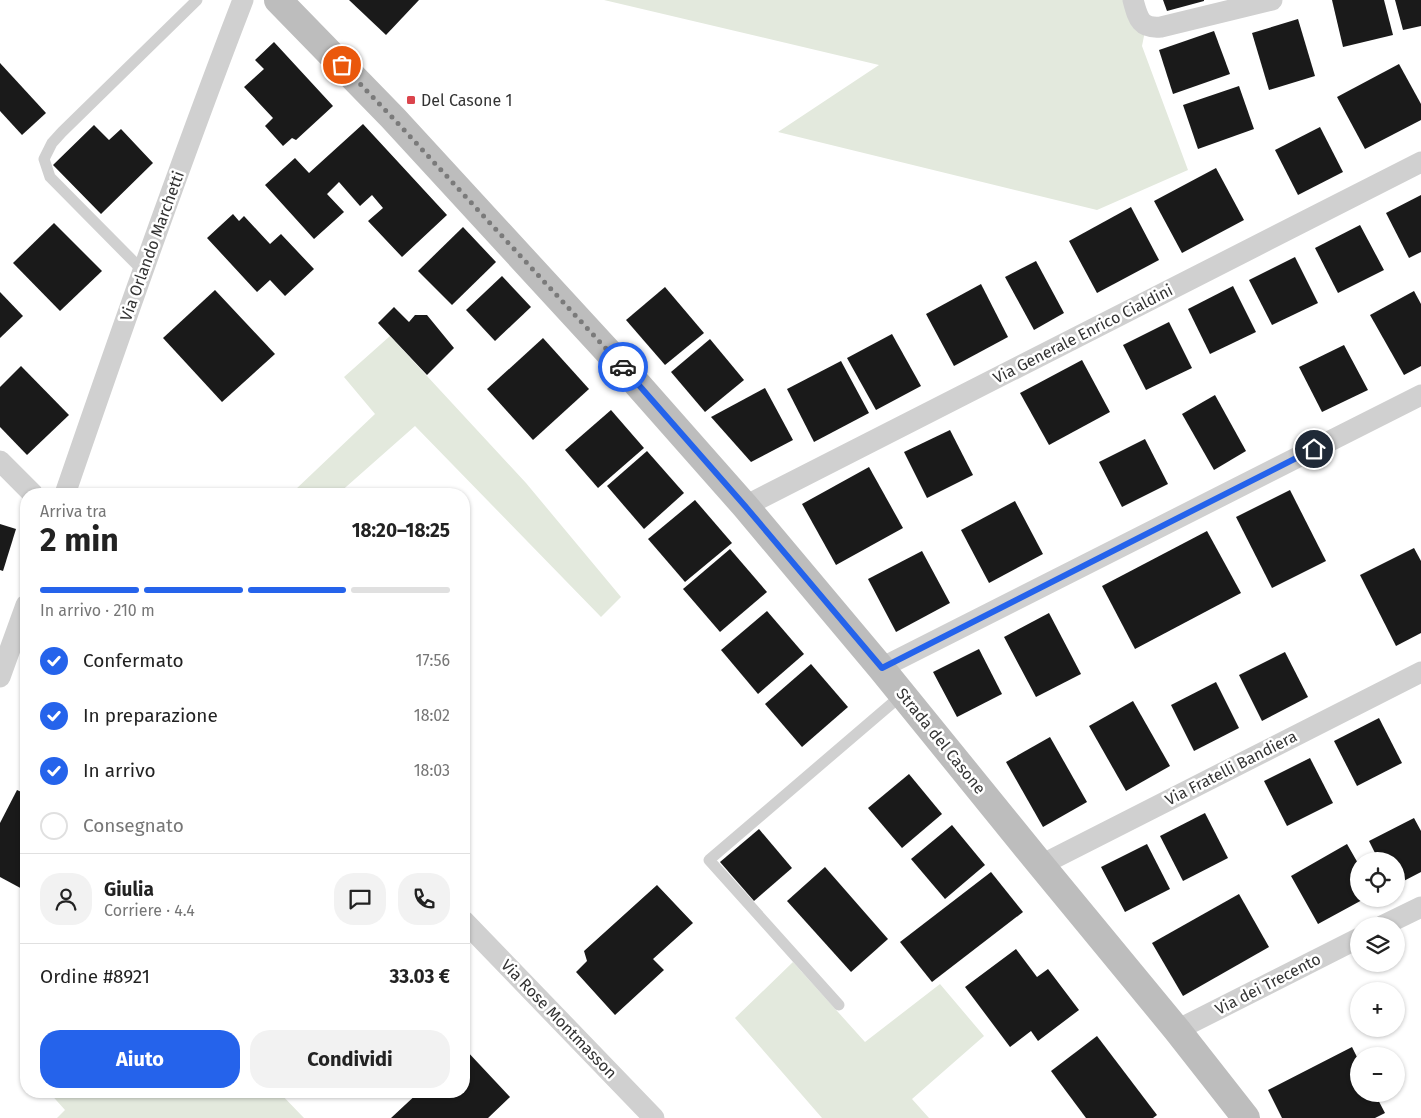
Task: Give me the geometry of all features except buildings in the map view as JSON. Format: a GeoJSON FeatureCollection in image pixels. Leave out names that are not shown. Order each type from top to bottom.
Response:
{"type":"FeatureCollection","features":[{"type":"Feature","properties":{"kind":"street","name":"Via Orlando Marchetti"},"geometry":{"type":"LineString","coordinates":[[67,488],[215,72],[244,0]]}},
{"type":"Feature","properties":{"kind":"street","name":"Strada del Casone"},"geometry":{"type":"LineString","coordinates":[[278,0],[413,139],[624,369],[745,506],[882,668],[1177,1030],[1246,1118]]}},
{"type":"Feature","properties":{"kind":"street"},"geometry":{"type":"LineString","coordinates":[[1133,0],[1140,21],[1146,26],[1153,28],[1161,28],[1272,0]]}},
{"type":"Feature","properties":{"kind":"street","name":"Via Generale Enrico Cialdini"},"geometry":{"type":"LineString","coordinates":[[745,506],[1421,162]]}},
{"type":"Feature","properties":{"kind":"street"},"geometry":{"type":"LineString","coordinates":[[882,668],[1421,395]]}},
{"type":"Feature","properties":{"kind":"street"},"geometry":{"type":"LineString","coordinates":[[0,461],[27,488]]}},
{"type":"Feature","properties":{"kind":"street"},"geometry":{"type":"LineString","coordinates":[[0,677],[20,622]]}},
{"type":"Feature","properties":{"kind":"street","name":"Via Fratelli Bandiera"},"geometry":{"type":"LineString","coordinates":[[1041,865],[1421,672]]}},
{"type":"Feature","properties":{"kind":"street"},"geometry":{"type":"LineString","coordinates":[[1400,917],[1421,906]]}},
{"type":"Feature","properties":{"kind":"street","name":"Via Rose Montmasson"},"geometry":{"type":"LineString","coordinates":[[470,926],[654,1118]]}},
{"type":"Feature","properties":{"kind":"street","name":"Via dei Trecento"},"geometry":{"type":"LineString","coordinates":[[1177,1030],[1350,943]]}},
{"type":"Feature","properties":{"kind":"lane"},"geometry":{"type":"LineString","coordinates":[[143,271],[50,177],[44,159],[52,143],[62,132],[197,0]]}},
{"type":"Feature","properties":{"kind":"lane"},"geometry":{"type":"LineString","coordinates":[[839,1005],[709,860],[903,694]]}},
{"type":"Feature","properties":{"kind":"shaded area"},"geometry":{"type":"Polygon","coordinates":[[[604,0],[1133,0],[1146,26],[1142,46],[1188,170],[1097,210],[778,132],[879,65],[604,0]]]}},
{"type":"Feature","properties":{"kind":"shaded area"},"geometry":{"type":"Polygon","coordinates":[[[390,336],[526,483],[621,597],[601,617],[415,426],[345,488],[297,488],[375,414],[344,377],[390,336]]]}},
{"type":"Feature","properties":{"kind":"shaded area"},"geometry":{"type":"Polygon","coordinates":[[[793,962],[865,1042],[940,984],[984,1036],[912,1099],[929,1118],[822,1118],[735,1018],[793,962]]]}},
{"type":"Feature","properties":{"kind":"shaded area"},"geometry":{"type":"Polygon","coordinates":[[[54,1098],[285,1098],[304,1118],[57,1118],[65,1110],[54,1098]]]}},
{"type":"Feature","properties":{"kind":"way so far"},"geometry":{"type":"LineString","coordinates":[[342,65],[623,367]]}},
{"type":"Feature","properties":{"kind":"place","name":"Del Casone 1"},"geometry":{"type":"Point","coordinates":[411,100]}},
{"type":"Feature","properties":{"kind":"route"},"geometry":{"type":"LineString","coordinates":[[623,367],[745,506],[882,668],[1314,449]]}}]}
